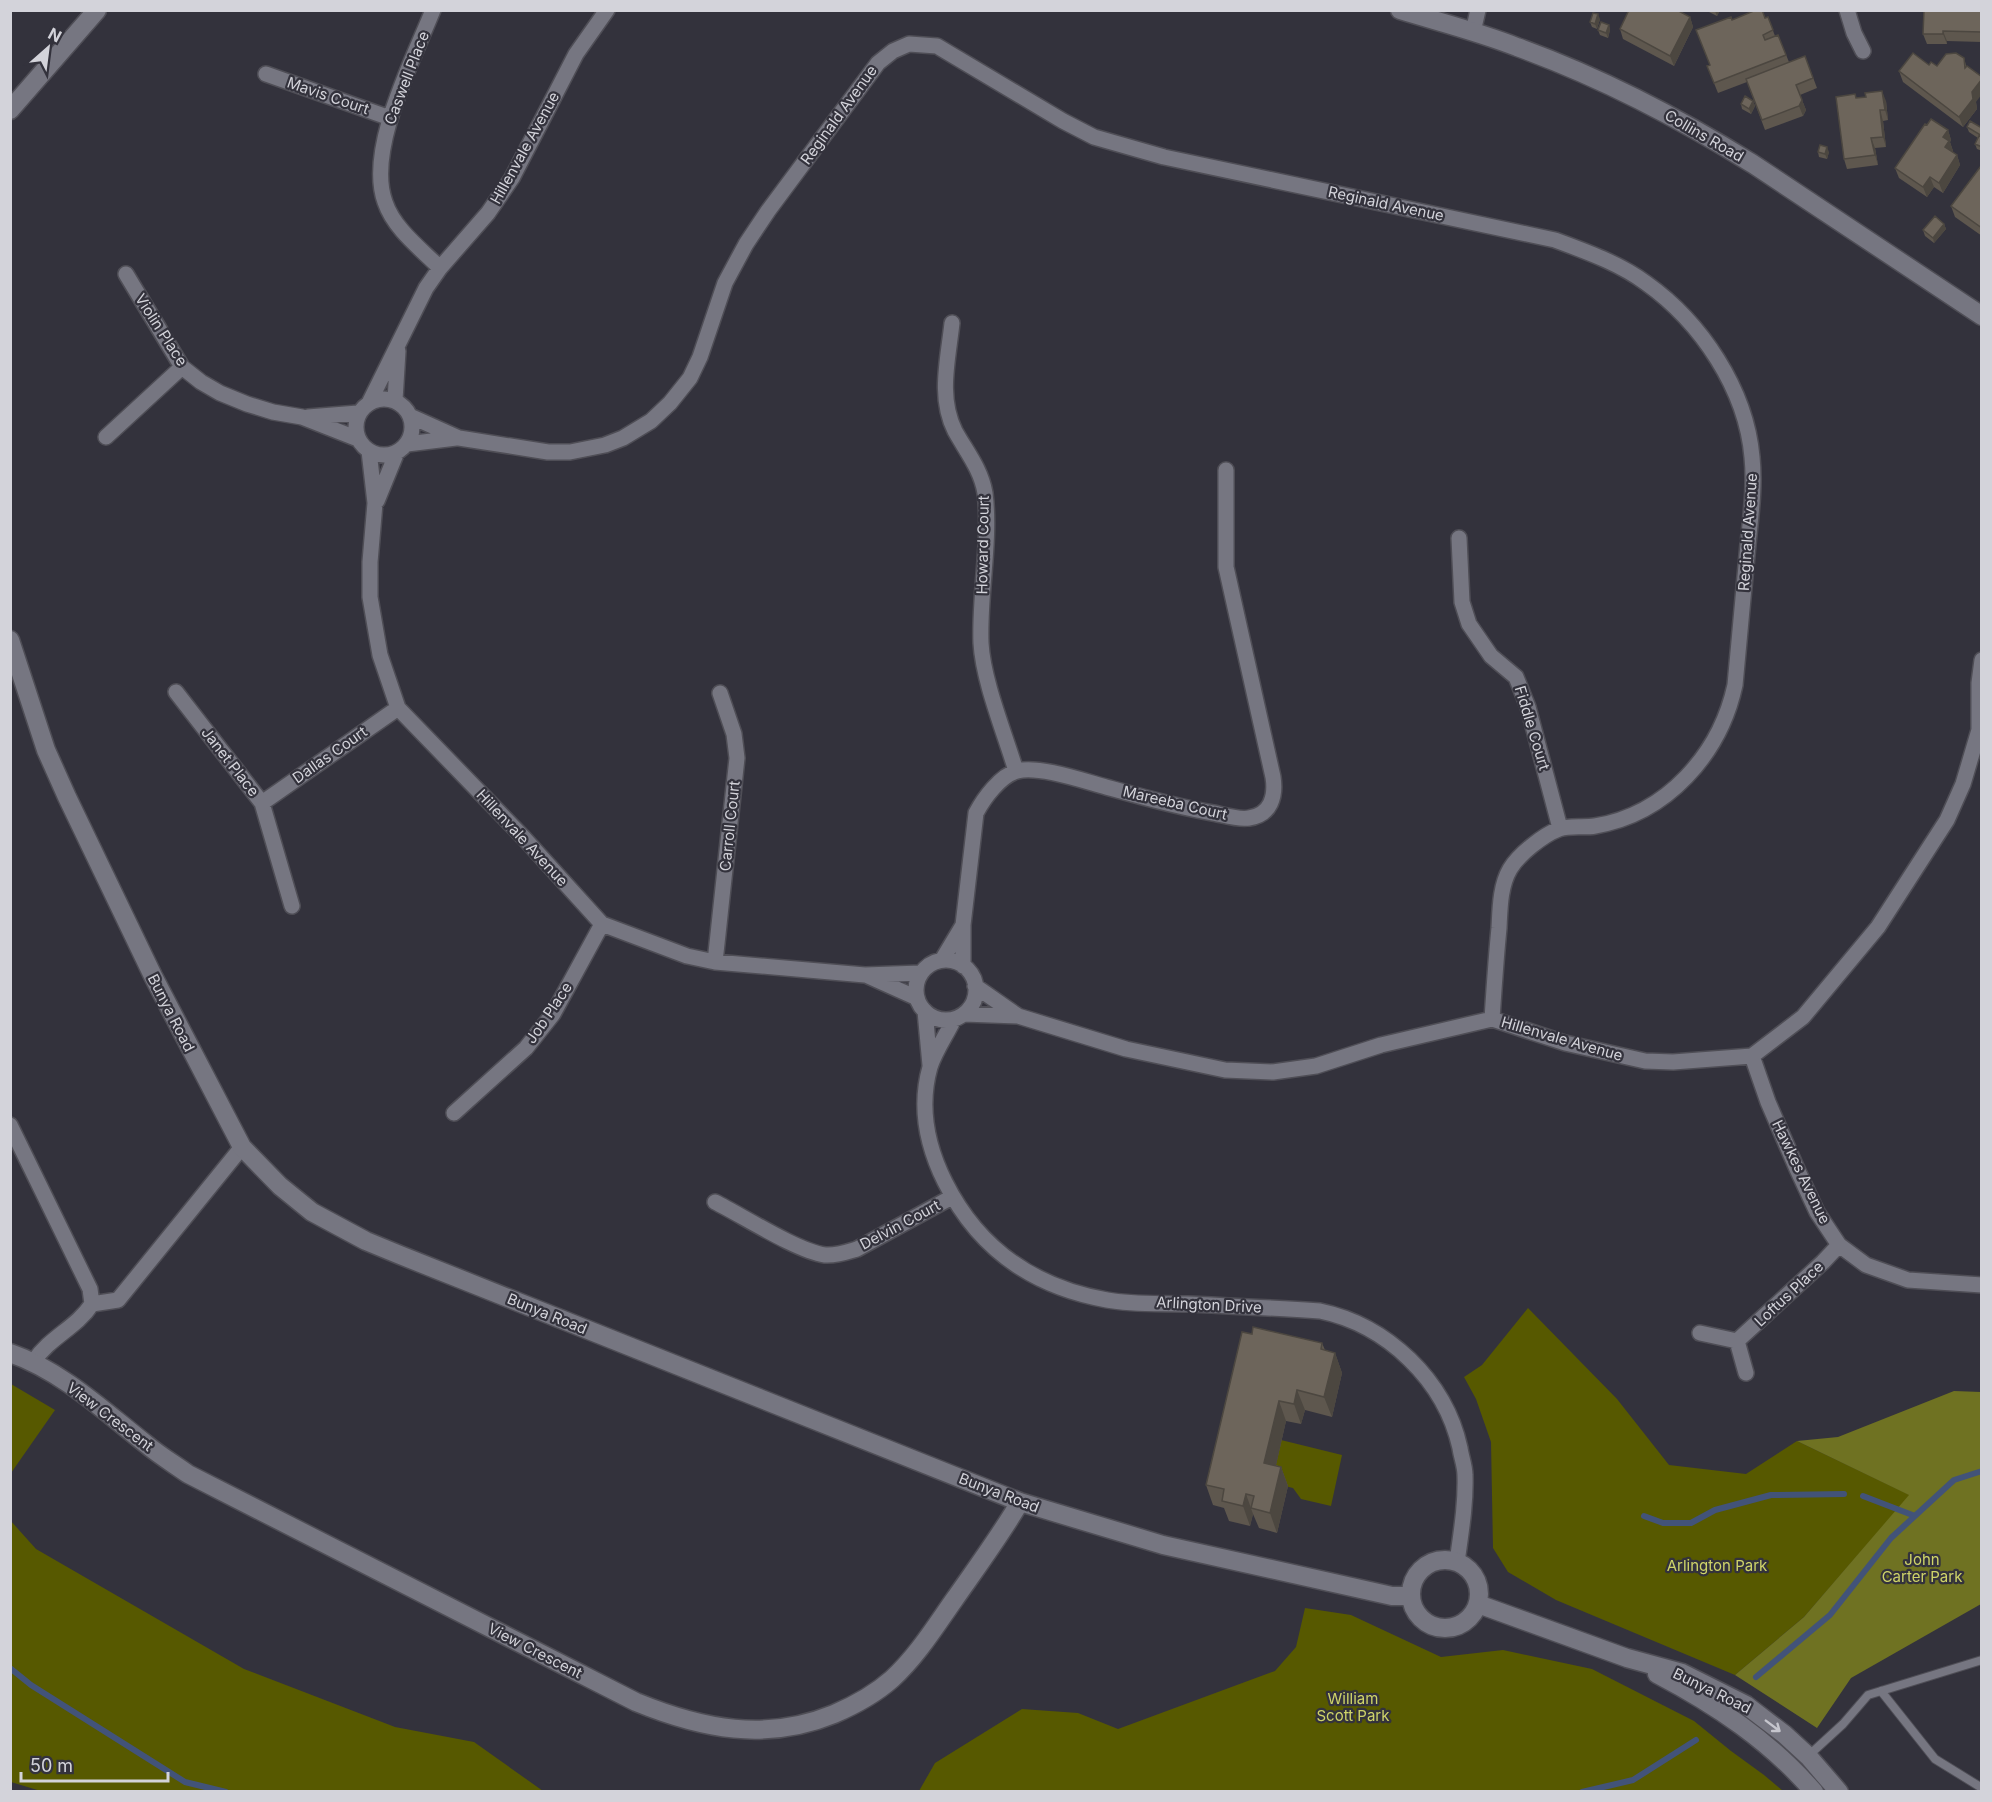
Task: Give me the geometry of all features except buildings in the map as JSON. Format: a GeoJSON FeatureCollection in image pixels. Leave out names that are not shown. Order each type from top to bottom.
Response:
{"type":"FeatureCollection","features":[{"type":"Feature","properties":{"kind":"street"},"geometry":{"type":"LineString","coordinates":[[10,110],[97,10]]}},
{"type":"Feature","properties":{"kind":"street","name":"Caswell Place"},"geometry":{"type":"LineString","coordinates":[[433,10],[390,118],[381,160],[380,181],[385,202],[396,224],[440,268]]}},
{"type":"Feature","properties":{"kind":"street","name":"Hillenvale Avenue"},"geometry":{"type":"LineString","coordinates":[[370,401],[426,288],[440,268],[488,213],[512,178],[576,54],[607,10]]}},
{"type":"Feature","properties":{"kind":"street","name":"Collins Road"},"geometry":{"type":"LineString","coordinates":[[1400,10],[1516,46],[1649,105],[1753,164],[1982,316]]}},
{"type":"Feature","properties":{"kind":"street"},"geometry":{"type":"LineString","coordinates":[[1473,32],[1478,10]]}},
{"type":"Feature","properties":{"kind":"street"},"geometry":{"type":"LineString","coordinates":[[1847,10],[1854,33],[1863,51]]}},
{"type":"Feature","properties":{"kind":"street","name":"Reginald Avenue"},"geometry":{"type":"LineString","coordinates":[[410,416],[459,438],[529,451],[570,452],[605,446],[651,421],[670,404],[690,378],[700,357],[725,283],[746,244],[768,211],[878,63],[893,51],[909,44],[937,46],[1063,121],[1094,137],[1123,146],[1164,157],[1556,240],[1615,264],[1647,283],[1682,315],[1703,339],[1731,384],[1742,412],[1749,438],[1753,484],[1735,685],[1730,709],[1714,741],[1699,764],[1657,802],[1624,817],[1595,826],[1560,828]]}},
{"type":"Feature","properties":{"kind":"street","name":"Mavis Court"},"geometry":{"type":"LineString","coordinates":[[266,75],[390,118]]}},
{"type":"Feature","properties":{"kind":"street","name":"Violin Place"},"geometry":{"type":"LineString","coordinates":[[126,274],[182,367],[220,393],[273,412],[302,417],[358,439]]}},
{"type":"Feature","properties":{"kind":"street","name":"Howard Court"},"geometry":{"type":"LineString","coordinates":[[952,324],[944,388],[951,421],[979,472],[984,486],[986,508],[981,643],[983,659],[1016,771]]}},
{"type":"Feature","properties":{"kind":"street","name":"Hillenvale Avenue"},"geometry":{"type":"LineString","coordinates":[[395,400],[399,342]]}},
{"type":"Feature","properties":{"kind":"street"},"geometry":{"type":"LineString","coordinates":[[106,437],[182,367]]}},
{"type":"Feature","properties":{"kind":"street"},"geometry":{"type":"LineString","coordinates":[[395,400],[406,409],[410,416],[412,431],[402,448],[384,455],[369,452],[358,439],[355,422],[358,413],[370,401],[395,400]]}},
{"type":"Feature","properties":{"kind":"street","name":"Violin Place"},"geometry":{"type":"LineString","coordinates":[[302,417],[358,413]]}},
{"type":"Feature","properties":{"kind":"street","name":"Reginald Avenue"},"geometry":{"type":"LineString","coordinates":[[402,448],[459,438]]}},
{"type":"Feature","properties":{"kind":"street","name":"Hillenvale Avenue"},"geometry":{"type":"LineString","coordinates":[[375,503],[402,448]]}},
{"type":"Feature","properties":{"kind":"street","name":"Hillenvale Avenue"},"geometry":{"type":"LineString","coordinates":[[369,452],[375,503],[370,562],[370,597],[380,655],[398,708],[524,838],[602,924],[687,956],[715,962],[865,975],[921,973]]}},
{"type":"Feature","properties":{"kind":"street","name":"Mareeba Court"},"geometry":{"type":"LineString","coordinates":[[1016,771],[1059,774],[1192,810],[1239,818],[1259,815],[1270,807],[1274,794],[1273,777],[1226,567],[1226,470]]}},
{"type":"Feature","properties":{"kind":"street","name":"Fiddle Court"},"geometry":{"type":"LineString","coordinates":[[1459,538],[1462,602],[1468,624],[1491,656],[1516,677],[1528,707],[1560,828]]}},
{"type":"Feature","properties":{"kind":"street","name":"Bunya Road"},"geometry":{"type":"LineString","coordinates":[[10,639],[46,750],[66,797],[153,976],[242,1147],[280,1186],[312,1212],[366,1241],[1020,1502],[1163,1545],[1392,1596],[1410,1596]]}},
{"type":"Feature","properties":{"kind":"street"},"geometry":{"type":"LineString","coordinates":[[1752,1056],[1803,1017],[1878,927],[1947,820],[1964,784],[1979,730],[1979,683],[1982,660]]}},
{"type":"Feature","properties":{"kind":"street","name":"Janet Place"},"geometry":{"type":"LineString","coordinates":[[176,692],[262,803],[292,906]]}},
{"type":"Feature","properties":{"kind":"street","name":"Carroll Court"},"geometry":{"type":"LineString","coordinates":[[715,962],[737,758],[734,734],[720,693]]}},
{"type":"Feature","properties":{"kind":"street","name":"Dallas Court"},"geometry":{"type":"LineString","coordinates":[[262,803],[398,708]]}},
{"type":"Feature","properties":{"kind":"street"},"geometry":{"type":"LineString","coordinates":[[963,966],[963,925],[976,813],[984,797],[1016,771]]}},
{"type":"Feature","properties":{"kind":"street"},"geometry":{"type":"LineString","coordinates":[[1492,1019],[1501,900],[1509,870],[1520,855],[1560,828]]}},
{"type":"Feature","properties":{"kind":"street","name":"Job Place"},"geometry":{"type":"LineString","coordinates":[[454,1113],[526,1048],[553,1014],[602,924]]}},
{"type":"Feature","properties":{"kind":"street"},"geometry":{"type":"LineString","coordinates":[[942,960],[963,925]]}},
{"type":"Feature","properties":{"kind":"street"},"geometry":{"type":"LineString","coordinates":[[942,960],[953,961],[963,966],[971,975],[975,986],[974,1002],[959,1016],[944,1020],[934,1017],[921,1005],[917,981],[930,964],[942,960]]}},
{"type":"Feature","properties":{"kind":"street","name":"Hillenvale Avenue"},"geometry":{"type":"LineString","coordinates":[[865,975],[921,1005]]}},
{"type":"Feature","properties":{"kind":"street","name":"Hillenvale Avenue"},"geometry":{"type":"LineString","coordinates":[[975,986],[1018,1016]]}},
{"type":"Feature","properties":{"kind":"street","name":"Arlington Drive"},"geometry":{"type":"LineString","coordinates":[[921,1005],[930,1065],[925,1093],[926,1128],[937,1165],[952,1197],[984,1240],[1015,1264],[1054,1287],[1108,1300],[1320,1311],[1344,1316],[1391,1343],[1421,1371],[1443,1401],[1457,1437],[1465,1473],[1464,1510],[1457,1562]]}},
{"type":"Feature","properties":{"kind":"street","name":"Hillenvale Avenue"},"geometry":{"type":"LineString","coordinates":[[959,1016],[1018,1016],[1126,1049],[1225,1070],[1273,1072],[1316,1066],[1382,1045],[1492,1019],[1565,1043],[1645,1061],[1673,1062],[1752,1056]]}},
{"type":"Feature","properties":{"kind":"street","name":"Arlington Drive"},"geometry":{"type":"LineString","coordinates":[[930,1065],[959,1016]]}},
{"type":"Feature","properties":{"kind":"street","name":"Hawkes Avenue"},"geometry":{"type":"LineString","coordinates":[[1752,1056],[1768,1102],[1797,1169],[1817,1212],[1839,1245],[1866,1265],[1908,1280],[1982,1285]]}},
{"type":"Feature","properties":{"kind":"street"},"geometry":{"type":"LineString","coordinates":[[10,1125],[90,1289],[92,1304],[85,1316],[43,1347],[34,1361]]}},
{"type":"Feature","properties":{"kind":"street"},"geometry":{"type":"LineString","coordinates":[[92,1304],[118,1300],[242,1147]]}},
{"type":"Feature","properties":{"kind":"street","name":"Delvin Court"},"geometry":{"type":"LineString","coordinates":[[715,1202],[804,1249],[826,1255],[857,1249],[952,1197]]}},
{"type":"Feature","properties":{"kind":"street","name":"Loftus Place"},"geometry":{"type":"LineString","coordinates":[[1737,1341],[1824,1262],[1839,1245]]}},
{"type":"Feature","properties":{"kind":"street"},"geometry":{"type":"LineString","coordinates":[[1700,1333],[1737,1341],[1746,1373]]}},
{"type":"Feature","properties":{"kind":"street","name":"View Crescent"},"geometry":{"type":"LineString","coordinates":[[10,1353],[34,1361],[86,1396],[149,1447],[188,1474],[636,1702],[672,1717],[729,1728],[764,1731],[792,1728],[856,1705],[877,1691],[910,1660],[1003,1532],[1020,1502]]}},
{"type":"Feature","properties":{"kind":"street"},"geometry":{"type":"LineString","coordinates":[[1446,1560],[1457,1562],[1473,1574],[1480,1594],[1474,1614],[1467,1622],[1447,1629],[1436,1628],[1418,1616],[1412,1607],[1410,1596],[1416,1574],[1424,1566],[1446,1560]]}},
{"type":"Feature","properties":{"kind":"street","name":"Bunya Road"},"geometry":{"type":"LineString","coordinates":[[1478,1604],[1627,1658],[1682,1673],[1746,1705],[1808,1756],[1839,1791]]}},
{"type":"Feature","properties":{"kind":"street","name":"Bunya Road"},"geometry":{"type":"LineString","coordinates":[[1627,1658],[1677,1684],[1737,1721],[1796,1770],[1814,1791]]}},
{"type":"Feature","properties":{"kind":"lane"},"geometry":{"type":"LineString","coordinates":[[1796,1770],[1843,1724],[1868,1695],[1982,1659]]}},
{"type":"Feature","properties":{"kind":"lane"},"geometry":{"type":"LineString","coordinates":[[1881,1691],[1935,1759],[1982,1788]]}},
{"type":"Feature","properties":{"kind":"green space","name":"Arlington Park"},"geometry":{"type":"Polygon","coordinates":[[[1528,1308],[1617,1399],[1669,1465],[1746,1474],[1797,1441],[1910,1495],[1804,1617],[1735,1675],[1556,1600],[1508,1572],[1493,1548],[1491,1442],[1476,1399],[1464,1377],[1482,1365],[1528,1308]]]}},
{"type":"Feature","properties":{"kind":"green space"},"geometry":{"type":"Polygon","coordinates":[[[11,1384],[55,1410],[11,1473],[11,1384]]]}},
{"type":"Feature","properties":{"kind":"green space","name":"John Carter Park"},"geometry":{"type":"Polygon","coordinates":[[[1954,1391],[1981,1392],[1981,1604],[1851,1678],[1817,1728],[1735,1675],[1804,1617],[1909,1495],[1797,1441],[1838,1437],[1954,1391]]]}},
{"type":"Feature","properties":{"kind":"green space"},"geometry":{"type":"Polygon","coordinates":[[[1281,1440],[1342,1455],[1331,1506],[1301,1499],[1293,1488],[1272,1483],[1281,1440]]]}},
{"type":"Feature","properties":{"kind":"green space"},"geometry":{"type":"Polygon","coordinates":[[[10,1520],[36,1549],[244,1669],[395,1727],[474,1742],[543,1791],[44,1792],[11,1782],[10,1520]]]}},
{"type":"Feature","properties":{"kind":"green space","name":"William Scott Park"},"geometry":{"type":"Polygon","coordinates":[[[1305,1608],[1351,1615],[1441,1657],[1503,1650],[1592,1669],[1694,1721],[1783,1791],[919,1791],[935,1763],[1022,1709],[1078,1713],[1118,1729],[1275,1671],[1296,1647],[1305,1608]]]}},
{"type":"Feature","properties":{"kind":"waterway"},"geometry":{"type":"LineString","coordinates":[[1756,1677],[1830,1615],[1891,1538],[1954,1480],[1982,1471]]}},
{"type":"Feature","properties":{"kind":"waterway"},"geometry":{"type":"LineString","coordinates":[[1644,1516],[1663,1523],[1691,1523],[1715,1510],[1771,1495],[1844,1494]]}},
{"type":"Feature","properties":{"kind":"waterway"},"geometry":{"type":"LineString","coordinates":[[1863,1496],[1915,1516]]}},
{"type":"Feature","properties":{"kind":"waterway"},"geometry":{"type":"LineString","coordinates":[[10,1668],[31,1685],[185,1782],[226,1792]]}},
{"type":"Feature","properties":{"kind":"waterway"},"geometry":{"type":"LineString","coordinates":[[1582,1792],[1633,1780],[1696,1740]]}}]}
